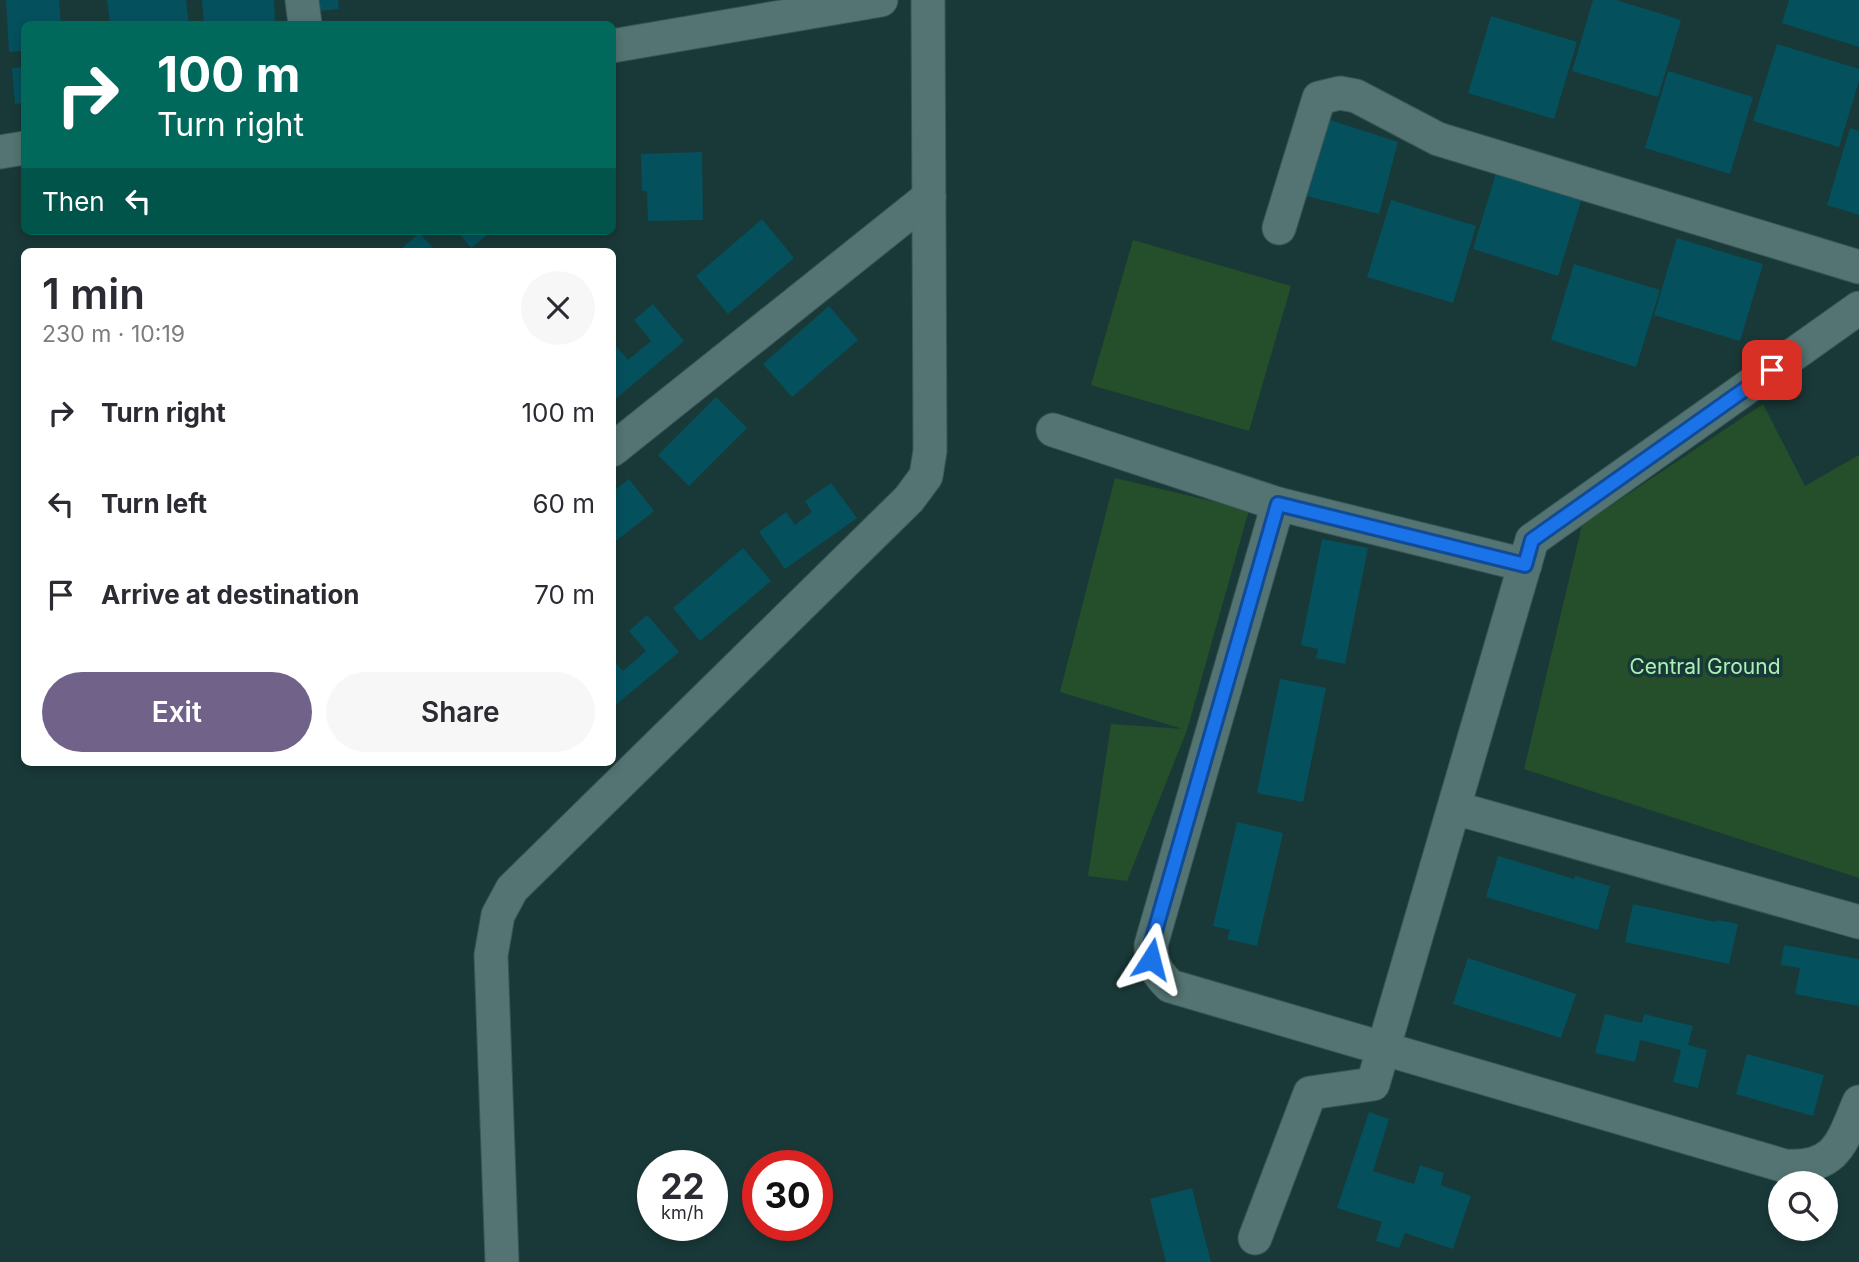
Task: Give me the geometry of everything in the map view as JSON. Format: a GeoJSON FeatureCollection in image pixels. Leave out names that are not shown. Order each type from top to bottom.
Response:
{"type":"FeatureCollection","features":[{"type":"Feature","properties":{"kind":"street"},"geometry":{"type":"LineString","coordinates":[[302,0],[305,21]]}},
{"type":"Feature","properties":{"kind":"street"},"geometry":{"type":"LineString","coordinates":[[616,45],[881,0]]}},
{"type":"Feature","properties":{"kind":"street"},"geometry":{"type":"LineString","coordinates":[[502,1262],[491,955],[498,915],[512,889],[909,499],[926,476],[930,451],[928,0]]}},
{"type":"Feature","properties":{"kind":"street"},"geometry":{"type":"LineString","coordinates":[[1279,228],[1319,99],[1340,93],[1356,96],[1438,139],[1859,267]]}},
{"type":"Feature","properties":{"kind":"street"},"geometry":{"type":"LineString","coordinates":[[0,152],[21,148]]}},
{"type":"Feature","properties":{"kind":"street"},"geometry":{"type":"LineString","coordinates":[[616,447],[929,197]]}},
{"type":"Feature","properties":{"kind":"street"},"geometry":{"type":"LineString","coordinates":[[1255,1238],[1310,1093],[1373,1084],[1532,540],[1859,308]]}},
{"type":"Feature","properties":{"kind":"street"},"geometry":{"type":"LineString","coordinates":[[1053,430],[1278,504],[1525,565]]}},
{"type":"Feature","properties":{"kind":"street"},"geometry":{"type":"LineString","coordinates":[[1278,504],[1151,945],[1151,959],[1156,971],[1170,986],[1786,1166],[1803,1167],[1818,1163],[1831,1155],[1841,1145],[1859,1102]]}},
{"type":"Feature","properties":{"kind":"street"},"geometry":{"type":"LineString","coordinates":[[1455,808],[1859,922]]}},
{"type":"Feature","properties":{"kind":"green space"},"geometry":{"type":"Polygon","coordinates":[[[1133,240],[1291,286],[1249,431],[1091,385],[1133,240]]]}},
{"type":"Feature","properties":{"kind":"green space","name":"Central Ground"},"geometry":{"type":"Polygon","coordinates":[[[1763,404],[1805,486],[1859,455],[1859,878],[1524,769],[1582,525],[1763,404]]]}},
{"type":"Feature","properties":{"kind":"green space"},"geometry":{"type":"Polygon","coordinates":[[[1115,478],[1249,510],[1187,730],[1127,881],[1088,876],[1111,724],[1183,729],[1060,692],[1115,478]]]}},
{"type":"Feature","properties":{"kind":"building"},"geometry":{"type":"Polygon","coordinates":[[[6,0],[59,0],[61,21],[21,21],[21,51],[9,52],[6,0]]]}},
{"type":"Feature","properties":{"kind":"building"},"geometry":{"type":"Polygon","coordinates":[[[107,0],[186,0],[189,21],[110,21],[107,0]]]}},
{"type":"Feature","properties":{"kind":"building"},"geometry":{"type":"Polygon","coordinates":[[[202,0],[274,0],[275,21],[204,21],[202,0]]]}},
{"type":"Feature","properties":{"kind":"building"},"geometry":{"type":"Polygon","coordinates":[[[308,0],[338,0],[339,9],[309,12],[308,0]]]}},
{"type":"Feature","properties":{"kind":"building"},"geometry":{"type":"Polygon","coordinates":[[[1593,0],[1616,0],[1681,20],[1658,97],[1572,71],[1593,0]]]}},
{"type":"Feature","properties":{"kind":"building"},"geometry":{"type":"Polygon","coordinates":[[[1789,0],[1859,0],[1859,47],[1782,23],[1789,0]]]}},
{"type":"Feature","properties":{"kind":"building"},"geometry":{"type":"Polygon","coordinates":[[[1491,16],[1577,42],[1554,119],[1468,93],[1491,16]]]}},
{"type":"Feature","properties":{"kind":"building"},"geometry":{"type":"Polygon","coordinates":[[[1777,44],[1859,69],[1859,81],[1839,147],[1753,121],[1777,44]]]}},
{"type":"Feature","properties":{"kind":"building"},"geometry":{"type":"Polygon","coordinates":[[[21,67],[21,103],[15,104],[12,68],[21,67]]]}},
{"type":"Feature","properties":{"kind":"building"},"geometry":{"type":"Polygon","coordinates":[[[1668,71],[1753,97],[1730,174],[1645,148],[1668,71]]]}},
{"type":"Feature","properties":{"kind":"building"},"geometry":{"type":"Polygon","coordinates":[[[1321,117],[1398,142],[1379,214],[1298,194],[1321,117]]]}},
{"type":"Feature","properties":{"kind":"building"},"geometry":{"type":"Polygon","coordinates":[[[1850,128],[1859,131],[1859,215],[1827,205],[1850,128]]]}},
{"type":"Feature","properties":{"kind":"building"},"geometry":{"type":"Polygon","coordinates":[[[702,152],[703,220],[648,221],[647,191],[642,191],[641,154],[702,152]]]}},
{"type":"Feature","properties":{"kind":"building"},"geometry":{"type":"Polygon","coordinates":[[[1496,173],[1582,198],[1558,276],[1473,249],[1496,173]]]}},
{"type":"Feature","properties":{"kind":"building"},"geometry":{"type":"Polygon","coordinates":[[[1391,200],[1476,226],[1453,303],[1367,277],[1391,200]]]}},
{"type":"Feature","properties":{"kind":"building"},"geometry":{"type":"Polygon","coordinates":[[[762,219],[794,258],[728,314],[696,276],[762,219]]]}},
{"type":"Feature","properties":{"kind":"building"},"geometry":{"type":"Polygon","coordinates":[[[417,235],[421,235],[433,248],[402,248],[417,235]]]}},
{"type":"Feature","properties":{"kind":"building"},"geometry":{"type":"Polygon","coordinates":[[[460,235],[487,235],[471,248],[460,235]]]}},
{"type":"Feature","properties":{"kind":"building"},"geometry":{"type":"Polygon","coordinates":[[[1677,238],[1763,264],[1740,341],[1654,315],[1677,238]]]}},
{"type":"Feature","properties":{"kind":"building"},"geometry":{"type":"Polygon","coordinates":[[[1574,264],[1660,290],[1636,367],[1551,340],[1574,264]]]}},
{"type":"Feature","properties":{"kind":"building"},"geometry":{"type":"Polygon","coordinates":[[[653,304],[684,341],[616,399],[616,346],[628,360],[651,341],[634,320],[653,304]]]}},
{"type":"Feature","properties":{"kind":"building"},"geometry":{"type":"Polygon","coordinates":[[[829,306],[858,340],[792,397],[763,364],[829,306]]]}},
{"type":"Feature","properties":{"kind":"building"},"geometry":{"type":"Polygon","coordinates":[[[716,397],[747,428],[689,486],[658,455],[716,397]]]}},
{"type":"Feature","properties":{"kind":"building"},"geometry":{"type":"Polygon","coordinates":[[[629,479],[654,511],[616,541],[616,489],[629,479]]]}},
{"type":"Feature","properties":{"kind":"building"},"geometry":{"type":"Polygon","coordinates":[[[831,483],[857,518],[785,569],[759,532],[786,512],[795,525],[812,512],[805,501],[831,483]]]}},
{"type":"Feature","properties":{"kind":"building"},"geometry":{"type":"Polygon","coordinates":[[[1322,539],[1368,548],[1345,664],[1316,658],[1318,649],[1301,645],[1322,539]]]}},
{"type":"Feature","properties":{"kind":"building"},"geometry":{"type":"Polygon","coordinates":[[[743,548],[771,581],[700,641],[673,608],[743,548]]]}},
{"type":"Feature","properties":{"kind":"building"},"geometry":{"type":"Polygon","coordinates":[[[647,615],[679,652],[616,705],[616,663],[623,671],[646,651],[629,631],[647,615]]]}},
{"type":"Feature","properties":{"kind":"building"},"geometry":{"type":"Polygon","coordinates":[[[1280,679],[1326,688],[1303,802],[1257,793],[1280,679]]]}},
{"type":"Feature","properties":{"kind":"building"},"geometry":{"type":"Polygon","coordinates":[[[1237,822],[1283,833],[1257,946],[1227,939],[1230,930],[1213,926],[1237,822]]]}},
{"type":"Feature","properties":{"kind":"building"},"geometry":{"type":"Polygon","coordinates":[[[1498,856],[1574,879],[1575,876],[1610,886],[1598,930],[1486,897],[1498,856]]]}},
{"type":"Feature","properties":{"kind":"building"},"geometry":{"type":"Polygon","coordinates":[[[1633,904],[1716,922],[1738,924],[1729,964],[1625,942],[1633,904]]]}},
{"type":"Feature","properties":{"kind":"building"},"geometry":{"type":"Polygon","coordinates":[[[1784,945],[1859,959],[1859,1006],[1795,994],[1800,968],[1781,965],[1784,945]]]}},
{"type":"Feature","properties":{"kind":"building"},"geometry":{"type":"Polygon","coordinates":[[[1468,958],[1576,994],[1561,1038],[1453,1004],[1468,958]]]}},
{"type":"Feature","properties":{"kind":"building"},"geometry":{"type":"Polygon","coordinates":[[[1605,1014],[1642,1023],[1644,1014],[1693,1026],[1688,1045],[1707,1050],[1698,1088],[1673,1082],[1681,1050],[1640,1040],[1635,1062],[1595,1053],[1605,1014]]]}},
{"type":"Feature","properties":{"kind":"building"},"geometry":{"type":"Polygon","coordinates":[[[1747,1054],[1824,1075],[1813,1116],[1736,1094],[1747,1054]]]}},
{"type":"Feature","properties":{"kind":"building"},"geometry":{"type":"Polygon","coordinates":[[[1369,1112],[1389,1119],[1373,1171],[1414,1184],[1420,1165],[1444,1173],[1441,1185],[1471,1196],[1453,1249],[1405,1233],[1399,1248],[1376,1241],[1382,1222],[1337,1208],[1369,1112]]]}},
{"type":"Feature","properties":{"kind":"building"},"geometry":{"type":"Polygon","coordinates":[[[1192,1188],[1211,1262],[1166,1262],[1150,1199],[1192,1188]]]}},
{"type":"Feature","properties":{"kind":"route"},"geometry":{"type":"LineString","coordinates":[[1151,959],[1151,945],[1278,504],[1525,565],[1532,540],[1772,370]]}}]}
